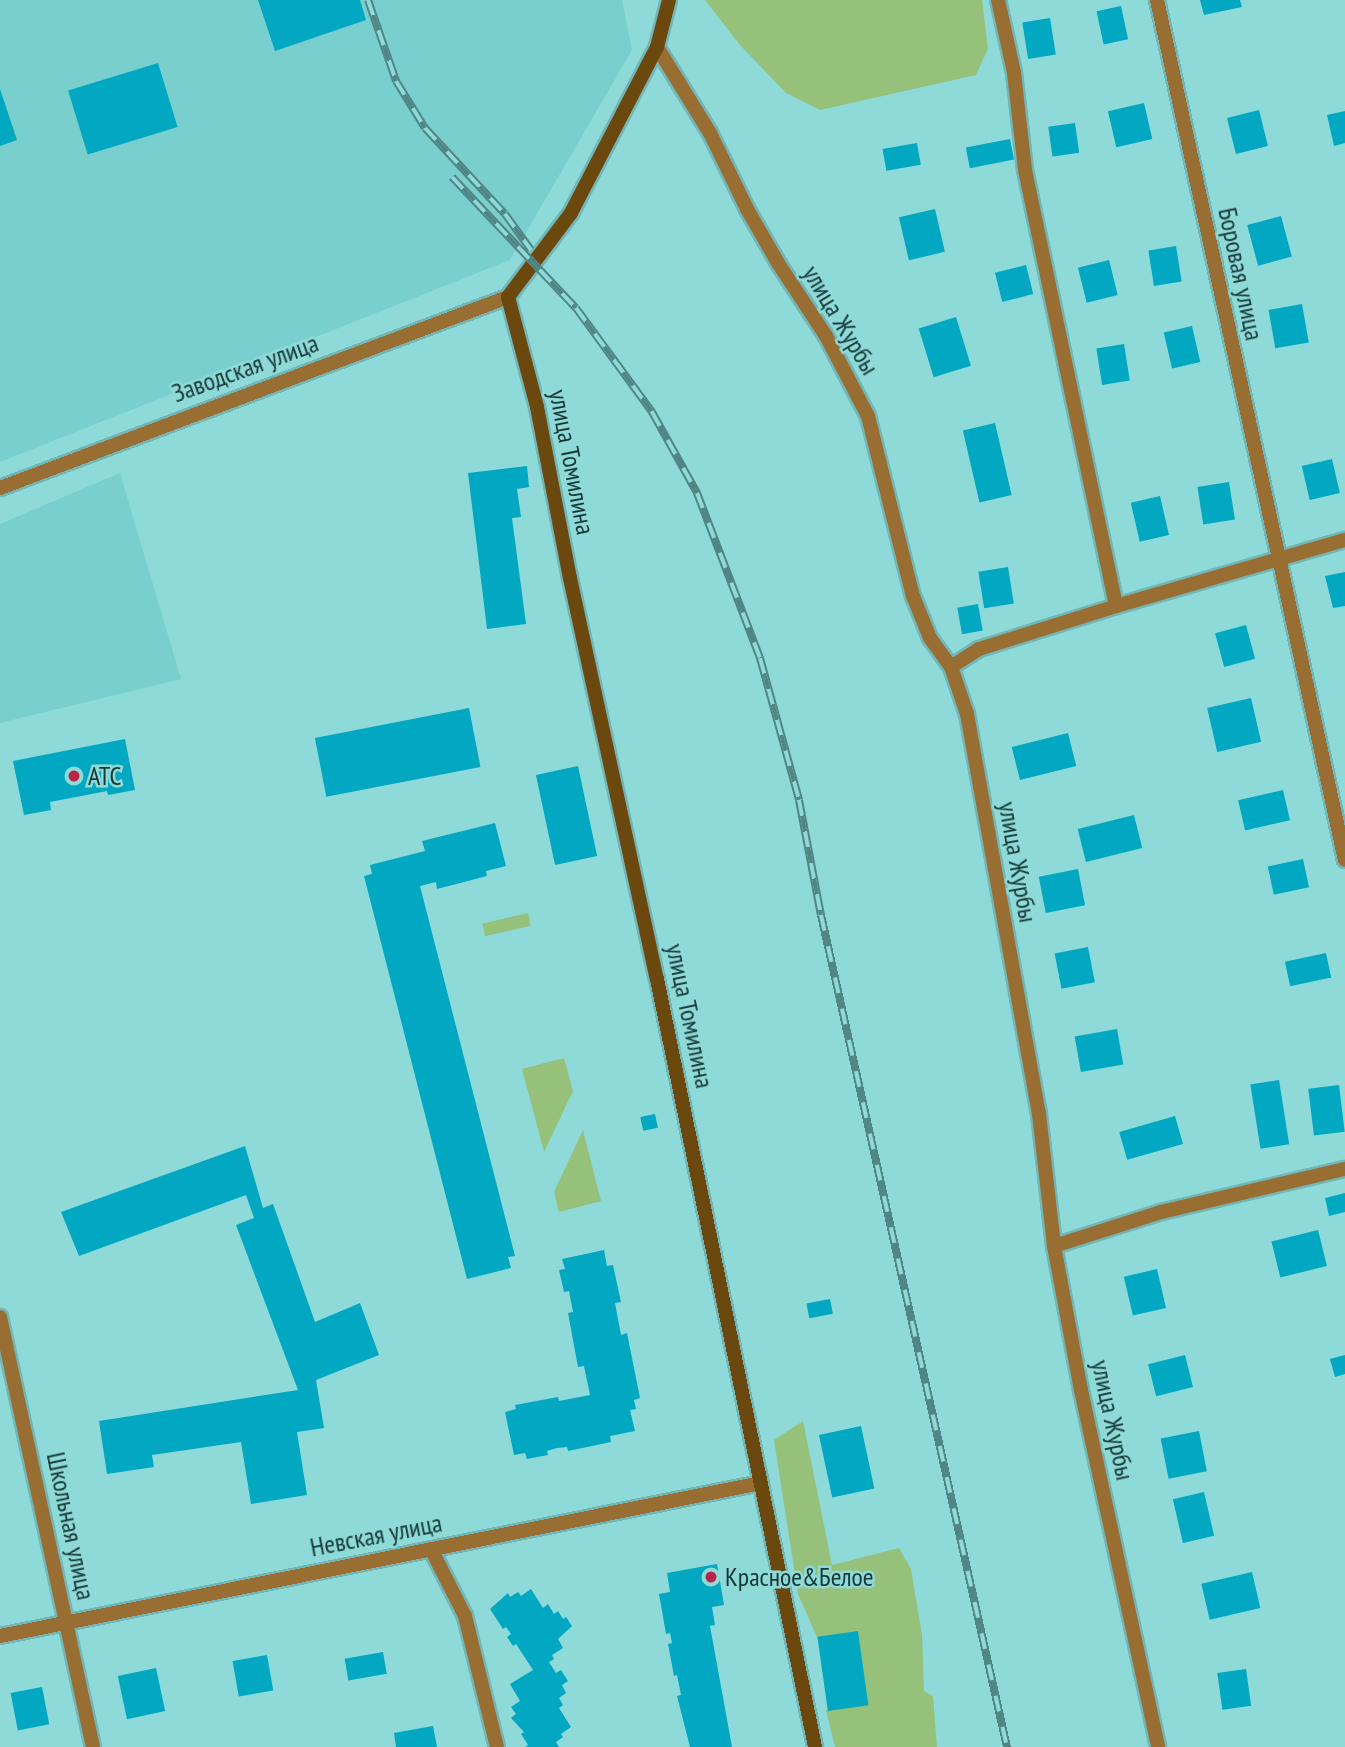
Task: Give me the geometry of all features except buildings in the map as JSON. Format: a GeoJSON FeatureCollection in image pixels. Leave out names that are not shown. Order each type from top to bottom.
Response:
{"type":"FeatureCollection","features":[{"type":"Feature","properties":{"kind":"street"},"geometry":{"type":"LineString","coordinates":[[508,297],[571,213],[657,47],[669,0]]}},
{"type":"Feature","properties":{"kind":"street"},"geometry":{"type":"LineString","coordinates":[[998,0],[1014,74],[1025,170],[1115,606]]}},
{"type":"Feature","properties":{"kind":"street","name":"Боровая улица"},"geometry":{"type":"LineString","coordinates":[[1157,0],[1345,860]]}},
{"type":"Feature","properties":{"kind":"street","name":"улица Журбы"},"geometry":{"type":"LineString","coordinates":[[657,47],[710,132],[753,220],[826,336],[868,416],[913,596],[930,638],[951,667],[967,714],[1032,1073],[1054,1246],[1081,1390],[1158,1747]]}},
{"type":"Feature","properties":{"kind":"street","name":"Заводская улица"},"geometry":{"type":"LineString","coordinates":[[0,488],[508,297]]}},
{"type":"Feature","properties":{"kind":"street","name":"улица Томилина"},"geometry":{"type":"LineString","coordinates":[[508,297],[537,407],[570,578],[815,1747]]}},
{"type":"Feature","properties":{"kind":"street"},"geometry":{"type":"LineString","coordinates":[[951,667],[979,649],[1115,606],[1345,540]]}},
{"type":"Feature","properties":{"kind":"street"},"geometry":{"type":"LineString","coordinates":[[1054,1246],[1161,1212],[1345,1168]]}},
{"type":"Feature","properties":{"kind":"street","name":"Школьная улица"},"geometry":{"type":"LineString","coordinates":[[0,1317],[93,1747]]}},
{"type":"Feature","properties":{"kind":"street","name":"Невская улица"},"geometry":{"type":"LineString","coordinates":[[0,1636],[761,1483]]}},
{"type":"Feature","properties":{"kind":"street"},"geometry":{"type":"LineString","coordinates":[[431,1549],[465,1616],[497,1747]]}},
{"type":"Feature","properties":{"kind":"shaded area"},"geometry":{"type":"Polygon","coordinates":[[[0,0],[622,0],[632,50],[510,260],[0,462],[0,0]]]}},
{"type":"Feature","properties":{"kind":"shaded area"},"geometry":{"type":"Polygon","coordinates":[[[120,473],[181,679],[0,723],[0,524],[120,473]]]}},
{"type":"Feature","properties":{"kind":"green space"},"geometry":{"type":"Polygon","coordinates":[[[705,0],[982,0],[988,49],[976,75],[820,110],[786,93],[740,45],[705,0]]]}},
{"type":"Feature","properties":{"kind":"green space"},"geometry":{"type":"Polygon","coordinates":[[[528,913],[531,926],[485,936],[482,924],[528,913]]]}},
{"type":"Feature","properties":{"kind":"green space"},"geometry":{"type":"Polygon","coordinates":[[[564,1058],[573,1091],[544,1152],[522,1069],[564,1058]]]}},
{"type":"Feature","properties":{"kind":"green space"},"geometry":{"type":"Polygon","coordinates":[[[583,1130],[601,1201],[559,1212],[554,1192],[583,1130]]]}},
{"type":"Feature","properties":{"kind":"green space"},"geometry":{"type":"Polygon","coordinates":[[[803,1421],[832,1565],[899,1548],[911,1569],[922,1635],[924,1691],[933,1696],[937,1747],[835,1747],[826,1710],[868,1704],[858,1632],[817,1637],[798,1594],[774,1440],[803,1421]]]}},
{"type":"Feature","properties":{"kind":"railway"},"geometry":{"type":"LineString","coordinates":[[368,0],[396,81],[425,128],[505,214],[531,250]]}},
{"type":"Feature","properties":{"kind":"railway"},"geometry":{"type":"LineString","coordinates":[[452,177],[576,308],[652,412],[697,493],[760,658],[799,800],[821,915],[1007,1747]]}},
{"type":"Feature","properties":{"kind":"place","name":"АТС"},"geometry":{"type":"Point","coordinates":[74,776]}},
{"type":"Feature","properties":{"kind":"place","name":"Красное&Белое"},"geometry":{"type":"Point","coordinates":[711,1577]}}]}
